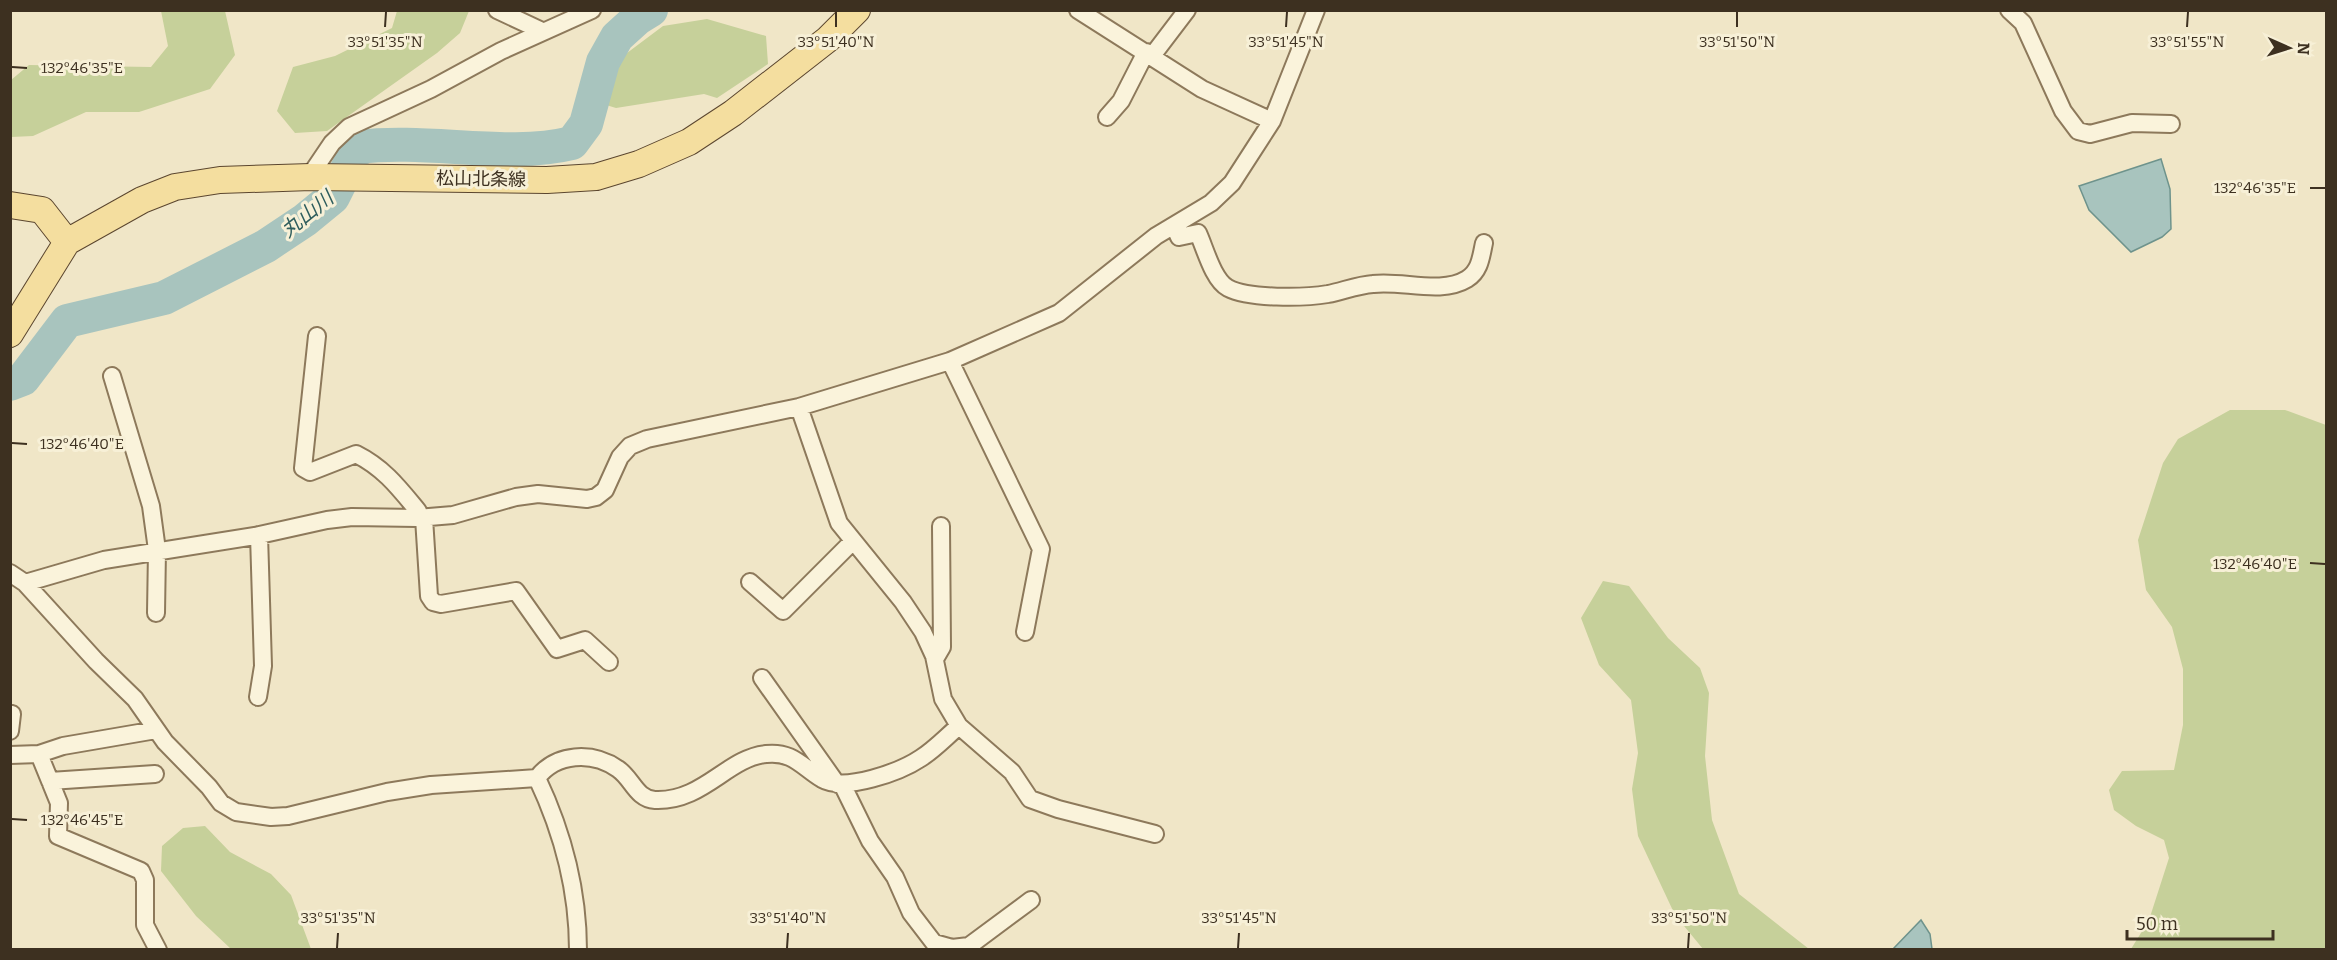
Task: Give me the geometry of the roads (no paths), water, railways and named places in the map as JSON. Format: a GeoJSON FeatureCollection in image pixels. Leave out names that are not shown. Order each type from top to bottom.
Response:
{"type":"FeatureCollection","features":[{"type":"Feature","properties":{"kind":"main road","name":"松山北条線"},"geometry":{"type":"LineString","coordinates":[[10,334],[67,242],[126,208],[175,187],[220,180],[310,177],[547,180],[586,178],[639,164],[688,142],[733,112],[828,39],[857,10]]}},
{"type":"Feature","properties":{"kind":"main road"},"geometry":{"type":"LineString","coordinates":[[10,205],[42,210],[67,242]]}},
{"type":"Feature","properties":{"kind":"street"},"geometry":{"type":"LineString","coordinates":[[310,177],[332,143],[349,127],[431,89],[542,31],[592,10]]}},
{"type":"Feature","properties":{"kind":"street"},"geometry":{"type":"LineString","coordinates":[[1078,10],[1202,89],[1272,121]]}},
{"type":"Feature","properties":{"kind":"street"},"geometry":{"type":"LineString","coordinates":[[1107,117],[1121,101],[1149,54],[1187,10]]}},
{"type":"Feature","properties":{"kind":"street"},"geometry":{"type":"LineString","coordinates":[[25,583],[104,560],[259,536],[352,517],[421,518],[453,515],[516,497],[538,494],[587,499],[596,497],[605,489],[620,457],[630,446],[647,439],[799,407],[950,361],[1059,313],[1156,236],[1211,202],[1232,183],[1272,121],[1316,10]]}},
{"type":"Feature","properties":{"kind":"street"},"geometry":{"type":"LineString","coordinates":[[2009,10],[2023,23],[2063,111],[2078,131],[2090,134],[2132,123],[2171,124]]}},
{"type":"Feature","properties":{"kind":"street"},"geometry":{"type":"LineString","coordinates":[[499,11],[542,31]]}},
{"type":"Feature","properties":{"kind":"street"},"geometry":{"type":"LineString","coordinates":[[1174,226],[1179,237],[1198,233],[1219,280],[1226,288],[1241,293],[1295,296],[1327,294],[1371,284],[1449,286],[1467,279],[1477,271],[1484,243]]}},
{"type":"Feature","properties":{"kind":"street"},"geometry":{"type":"LineString","coordinates":[[317,336],[303,468],[310,472],[356,454],[372,462],[393,478],[421,518],[429,596],[433,602],[441,604],[516,591],[557,649],[585,640],[609,662]]}},
{"type":"Feature","properties":{"kind":"street"},"geometry":{"type":"LineString","coordinates":[[950,361],[1041,549],[1025,632]]}},
{"type":"Feature","properties":{"kind":"street"},"geometry":{"type":"LineString","coordinates":[[112,376],[151,506],[157,550],[156,613]]}},
{"type":"Feature","properties":{"kind":"street"},"geometry":{"type":"LineString","coordinates":[[799,407],[834,512],[852,542],[903,602],[923,632],[935,659],[943,699],[959,726],[1012,772],[1030,799],[1058,809],[1155,834]]}},
{"type":"Feature","properties":{"kind":"street"},"geometry":{"type":"LineString","coordinates":[[935,659],[942,647],[940,526]]}},
{"type":"Feature","properties":{"kind":"street"},"geometry":{"type":"LineString","coordinates":[[258,697],[263,666],[259,536]]}},
{"type":"Feature","properties":{"kind":"street"},"geometry":{"type":"LineString","coordinates":[[750,582],[783,611],[852,542]]}},
{"type":"Feature","properties":{"kind":"street"},"geometry":{"type":"LineString","coordinates":[[10,573],[25,583],[96,662],[135,699],[156,729],[221,803],[236,812],[252,815],[288,816],[387,792],[431,785],[537,778],[553,762],[588,758],[620,770],[639,794],[651,800],[664,800],[705,787],[750,757],[785,754],[799,760],[822,779],[840,784],[851,784],[903,768],[937,747],[959,726]]}},
{"type":"Feature","properties":{"kind":"street"},"geometry":{"type":"LineString","coordinates":[[762,678],[840,784],[870,841],[895,877],[911,913],[934,943],[952,948],[969,946],[1031,900]]}},
{"type":"Feature","properties":{"kind":"street"},"geometry":{"type":"LineString","coordinates":[[10,731],[12,714]]}},
{"type":"Feature","properties":{"kind":"street"},"geometry":{"type":"LineString","coordinates":[[10,755],[39,754],[63,746],[156,729]]}},
{"type":"Feature","properties":{"kind":"street"},"geometry":{"type":"LineString","coordinates":[[39,754],[59,803],[58,836],[141,871],[145,880],[145,925],[158,950]]}},
{"type":"Feature","properties":{"kind":"street"},"geometry":{"type":"LineString","coordinates":[[50,780],[155,774]]}},
{"type":"Feature","properties":{"kind":"street"},"geometry":{"type":"LineString","coordinates":[[537,778],[560,833],[573,882],[578,912],[578,950]]}},
{"type":"Feature","properties":{"kind":"water"},"geometry":{"type":"Polygon","coordinates":[[[2161,159],[2170,189],[2171,229],[2162,237],[2131,252],[2089,210],[2079,186],[2161,159]]]}},
{"type":"Feature","properties":{"kind":"water"},"geometry":{"type":"Polygon","coordinates":[[[1921,920],[1930,934],[1932,949],[1893,949],[1921,920]]]}},
{"type":"Feature","properties":{"kind":"waterway","name":"丸山川"},"geometry":{"type":"LineString","coordinates":[[10,384],[23,379],[67,321],[164,298],[266,246],[305,220],[333,197],[358,147],[412,145],[521,149],[572,143],[586,124],[603,62],[617,37],[638,18],[651,10]]}}]}
